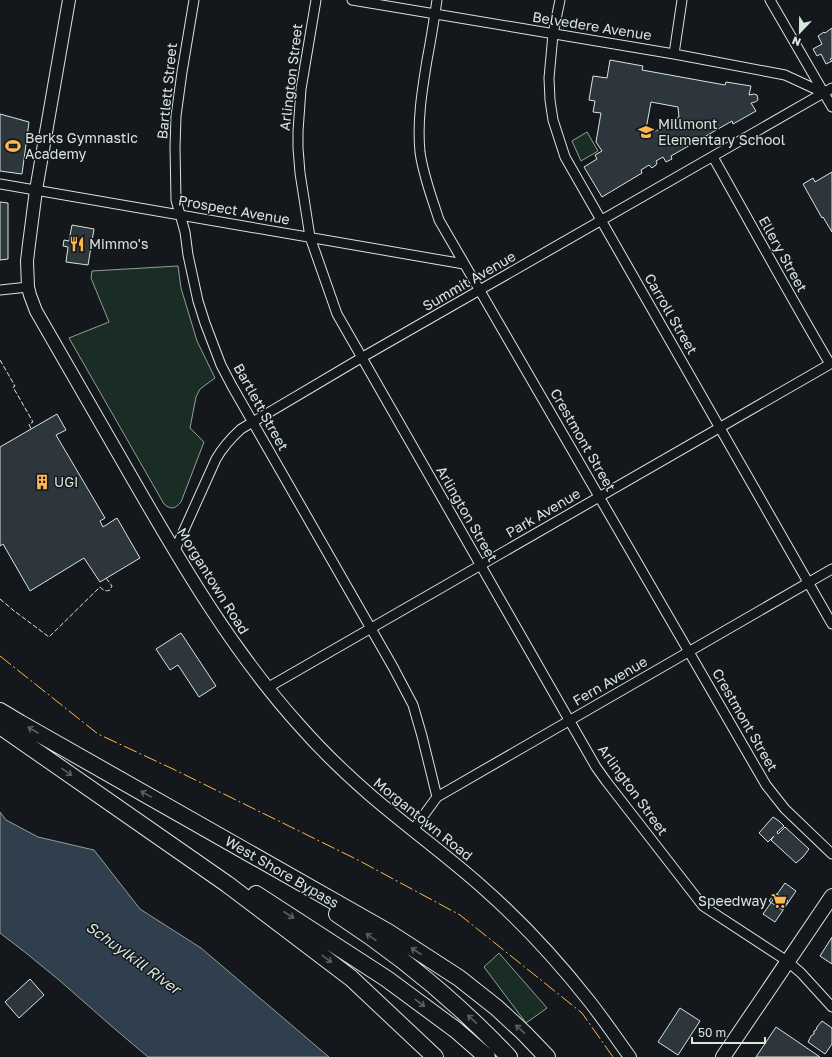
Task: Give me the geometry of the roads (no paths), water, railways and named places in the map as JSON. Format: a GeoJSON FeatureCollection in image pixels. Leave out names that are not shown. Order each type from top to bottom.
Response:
{"type":"FeatureCollection","features":[{"type":"Feature","properties":{"kind":"highway","name":"West Shore Bypass"},"geometry":{"type":"LineString","coordinates":[[0,710],[36,732],[388,932],[459,978],[497,1008],[547,1057]]}},
{"type":"Feature","properties":{"kind":"highway"},"geometry":{"type":"LineString","coordinates":[[0,726],[227,884],[351,978],[435,1057]]}},
{"type":"Feature","properties":{"kind":"highway"},"geometry":{"type":"LineString","coordinates":[[172,809],[333,912],[394,954],[457,1005],[509,1057]]}},
{"type":"Feature","properties":{"kind":"highway"},"geometry":{"type":"LineString","coordinates":[[148,829],[267,901],[375,971],[456,1030],[487,1057]]}},
{"type":"Feature","properties":{"kind":"main road","name":"Morgantown Road"},"geometry":{"type":"LineString","coordinates":[[68,0],[28,244],[28,287],[36,311],[151,511],[223,627],[239,651],[268,688],[284,708],[323,750],[367,792],[479,884],[511,914],[557,962],[592,1005],[630,1057]]}},
{"type":"Feature","properties":{"kind":"main road"},"geometry":{"type":"LineString","coordinates":[[723,1057],[832,896]]}},
{"type":"Feature","properties":{"kind":"street","name":"Bartlett Street"},"geometry":{"type":"LineString","coordinates":[[194,0],[176,116],[175,147],[176,200],[185,232],[193,281],[198,301],[221,365],[229,381],[371,628],[413,705],[437,797]]}},
{"type":"Feature","properties":{"kind":"street","name":"Arlington Street"},"geometry":{"type":"LineString","coordinates":[[316,0],[301,89],[298,132],[300,174],[310,237],[337,314],[596,767],[703,906],[787,961],[801,973],[832,1007]]}},
{"type":"Feature","properties":{"kind":"street","name":"Belvedere Avenue"},"geometry":{"type":"LineString","coordinates":[[352,0],[674,54],[785,75],[828,91]]}},
{"type":"Feature","properties":{"kind":"street","name":"Crestmont Street"},"geometry":{"type":"LineString","coordinates":[[437,0],[424,77],[419,132],[420,154],[425,177],[439,220],[766,785],[785,809],[832,854]]}},
{"type":"Feature","properties":{"kind":"street","name":"Carroll Street"},"geometry":{"type":"LineString","coordinates":[[560,0],[553,34],[549,78],[550,100],[555,125],[565,157],[832,624]]}},
{"type":"Feature","properties":{"kind":"street"},"geometry":{"type":"LineString","coordinates":[[674,54],[682,0]]}},
{"type":"Feature","properties":{"kind":"street"},"geometry":{"type":"LineString","coordinates":[[770,0],[828,91],[832,107]]}},
{"type":"Feature","properties":{"kind":"street","name":"Summit Avenue"},"geometry":{"type":"LineString","coordinates":[[175,550],[216,459],[228,441],[241,429],[361,358],[828,91]]}},
{"type":"Feature","properties":{"kind":"street","name":"Ellery Street"},"geometry":{"type":"LineString","coordinates":[[713,157],[797,308],[831,363]]}},
{"type":"Feature","properties":{"kind":"street","name":"Prospect Avenue"},"geometry":{"type":"LineString","coordinates":[[0,184],[464,264]]}},
{"type":"Feature","properties":{"kind":"street"},"geometry":{"type":"LineString","coordinates":[[0,290],[28,287]]}},
{"type":"Feature","properties":{"kind":"street","name":"Park Avenue"},"geometry":{"type":"LineString","coordinates":[[268,688],[831,363]]}},
{"type":"Feature","properties":{"kind":"street","name":"Fern Avenue"},"geometry":{"type":"LineString","coordinates":[[413,830],[437,797],[832,569]]}},
{"type":"Feature","properties":{"kind":"water","name":"Schuylkill River"},"geometry":{"type":"Polygon","coordinates":[[[0,812],[6,820],[38,837],[94,850],[140,909],[201,948],[329,1057],[148,1057],[59,980],[0,933],[0,812]]]}},
{"type":"Feature","properties":{"kind":"place","name":"Millmont Elementary School"},"geometry":{"type":"Point","coordinates":[646,132]}},
{"type":"Feature","properties":{"kind":"place","name":"Berks Gymnastic Academy"},"geometry":{"type":"Point","coordinates":[13,146]}},
{"type":"Feature","properties":{"kind":"place","name":"Mimmo's"},"geometry":{"type":"Point","coordinates":[77,244]}},
{"type":"Feature","properties":{"kind":"place","name":"UGI"},"geometry":{"type":"Point","coordinates":[42,482]}},
{"type":"Feature","properties":{"kind":"place","name":"Speedway"},"geometry":{"type":"Point","coordinates":[779,901]}}]}
